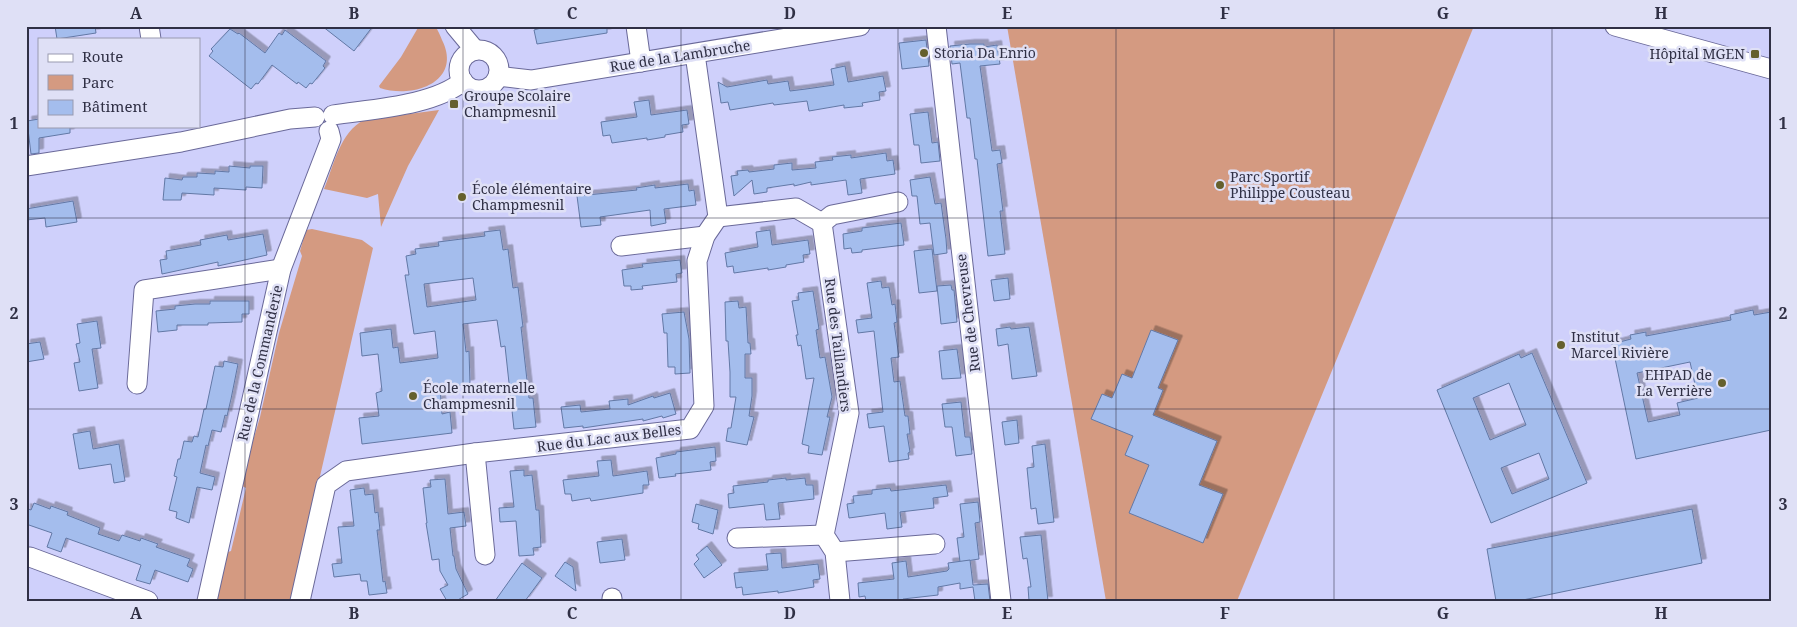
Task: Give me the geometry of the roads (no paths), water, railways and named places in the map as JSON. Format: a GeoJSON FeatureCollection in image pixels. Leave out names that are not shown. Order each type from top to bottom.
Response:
{"type":"FeatureCollection","features":[{"type":"Feature","properties":{"kind":"street"},"geometry":{"type":"LineString","coordinates":[[455,26],[475,50]]}},
{"type":"Feature","properties":{"kind":"street"},"geometry":{"type":"LineString","coordinates":[[636,26],[641,62]]}},
{"type":"Feature","properties":{"kind":"street","name":"Rue de la Lambruche"},"geometry":{"type":"LineString","coordinates":[[498,76],[531,80],[860,26]]}},
{"type":"Feature","properties":{"kind":"street","name":"Rue de Chevreuse"},"geometry":{"type":"LineString","coordinates":[[936,26],[1001,601]]}},
{"type":"Feature","properties":{"kind":"street"},"geometry":{"type":"LineString","coordinates":[[1615,26],[1771,69]]}},
{"type":"Feature","properties":{"kind":"street"},"geometry":{"type":"LineString","coordinates":[[475,50],[488,52],[498,62],[498,76],[496,82],[485,89],[472,89],[462,81],[460,75],[461,63],[469,53],[475,50]]}},
{"type":"Feature","properties":{"kind":"street"},"geometry":{"type":"LineString","coordinates":[[695,54],[718,217],[796,208],[822,223],[832,215],[898,202]]}},
{"type":"Feature","properties":{"kind":"street"},"geometry":{"type":"LineString","coordinates":[[26,166],[176,134],[290,119],[326,121],[440,95],[456,87],[462,81]]}},
{"type":"Feature","properties":{"kind":"street","name":"Rue de la Commanderie"},"geometry":{"type":"LineString","coordinates":[[206,601],[281,269],[331,139],[326,121]]}},
{"type":"Feature","properties":{"kind":"street","name":"Rue du Lac aux Belles"},"geometry":{"type":"LineString","coordinates":[[300,601],[326,485],[346,471],[475,453],[690,429],[704,406],[697,261],[705,236],[718,217]]}},
{"type":"Feature","properties":{"kind":"street","name":"Rue des Taillandiers"},"geometry":{"type":"LineString","coordinates":[[822,223],[849,413],[824,535]]}},
{"type":"Feature","properties":{"kind":"street"},"geometry":{"type":"LineString","coordinates":[[621,246],[705,236]]}},
{"type":"Feature","properties":{"kind":"street"},"geometry":{"type":"LineString","coordinates":[[137,384],[144,290],[281,269]]}},
{"type":"Feature","properties":{"kind":"street"},"geometry":{"type":"LineString","coordinates":[[475,453],[485,555]]}},
{"type":"Feature","properties":{"kind":"street"},"geometry":{"type":"LineString","coordinates":[[737,538],[824,535],[835,552],[840,601]]}},
{"type":"Feature","properties":{"kind":"street"},"geometry":{"type":"LineString","coordinates":[[835,552],[935,544]]}},
{"type":"Feature","properties":{"kind":"street"},"geometry":{"type":"LineString","coordinates":[[26,557],[39,560],[148,601]]}},
{"type":"Feature","properties":{"kind":"place","name":"Storia Da Enrio"},"geometry":{"type":"Point","coordinates":[924,53]}},
{"type":"Feature","properties":{"kind":"place","name":"Hôpital MGEN"},"geometry":{"type":"Point","coordinates":[1755,54]}},
{"type":"Feature","properties":{"kind":"place","name":"Groupe Scolaire Champmesnil"},"geometry":{"type":"Point","coordinates":[454,104]}},
{"type":"Feature","properties":{"kind":"place","name":"Parc Sportif Philippe Cousteau"},"geometry":{"type":"Point","coordinates":[1220,185]}},
{"type":"Feature","properties":{"kind":"place","name":"École élémentaire Champmesnil"},"geometry":{"type":"Point","coordinates":[462,197]}},
{"type":"Feature","properties":{"kind":"place","name":"Institut Marcel Rivière"},"geometry":{"type":"Point","coordinates":[1561,345]}},
{"type":"Feature","properties":{"kind":"place","name":"EHPAD de La Verrière"},"geometry":{"type":"Point","coordinates":[1722,383]}},
{"type":"Feature","properties":{"kind":"place","name":"École maternelle Champmesnil"},"geometry":{"type":"Point","coordinates":[413,396]}}]}
